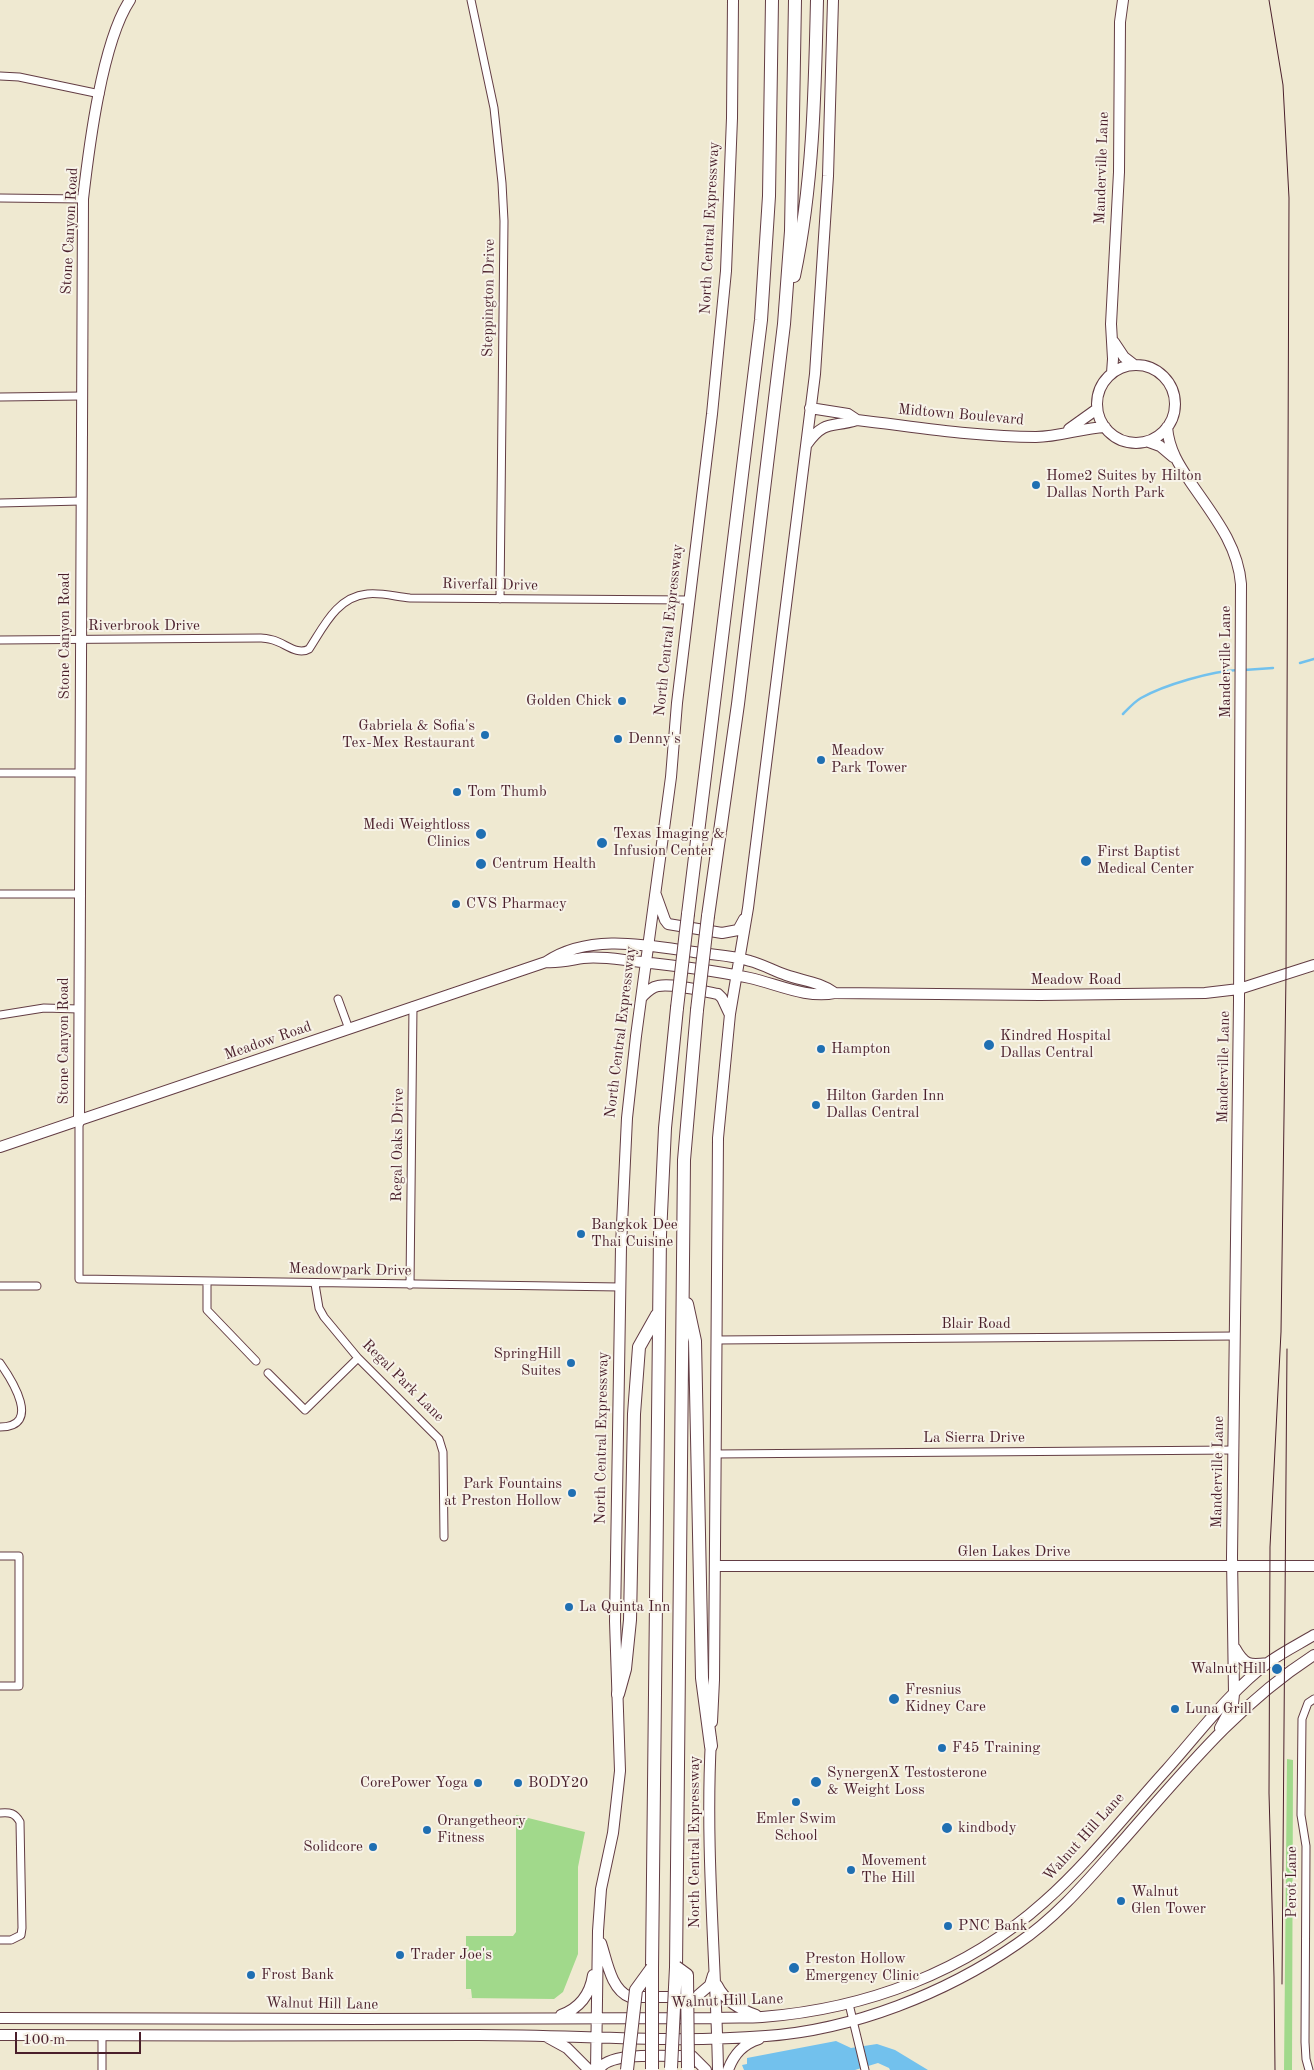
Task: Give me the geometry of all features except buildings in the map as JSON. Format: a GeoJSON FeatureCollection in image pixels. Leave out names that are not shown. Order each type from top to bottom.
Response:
{"type":"FeatureCollection","features":[{"type":"Feature","properties":{"kind":"highway"},"geometry":{"type":"LineString","coordinates":[[652,2070],[662,1168],[677,1008],[762,305],[769,196],[772,6],[766,0]]}},
{"type":"Feature","properties":{"kind":"highway","name":"North Central Expressway"},"geometry":{"type":"LineString","coordinates":[[671,2069],[676,1967],[684,1160],[688,1097],[708,916],[738,704],[784,324],[791,231],[795,0]]}},
{"type":"Feature","properties":{"kind":"highway"},"geometry":{"type":"LineString","coordinates":[[784,324],[804,229],[813,114],[817,0]]}},
{"type":"Feature","properties":{"kind":"highway"},"geometry":{"type":"LineString","coordinates":[[682,1282],[695,1341],[702,1678],[711,1746]]}},
{"type":"Feature","properties":{"kind":"highway"},"geometry":{"type":"LineString","coordinates":[[618,1694],[625,1669],[630,1620],[634,1414],[640,1347],[659,1313]]}},
{"type":"Feature","properties":{"kind":"highway"},"geometry":{"type":"LineString","coordinates":[[676,1967],[687,1975],[688,2069]]}},
{"type":"Feature","properties":{"kind":"highway"},"geometry":{"type":"LineString","coordinates":[[627,2070],[636,1990],[652,1968]]}},
{"type":"Feature","properties":{"kind":"main road","name":"Stone Canyon Road"},"geometry":{"type":"LineString","coordinates":[[79,1122],[83,199],[100,94],[110,50],[130,0]]}},
{"type":"Feature","properties":{"kind":"main road","name":"North Central Expressway"},"geometry":{"type":"LineString","coordinates":[[598,2070],[596,2017],[602,1888],[613,1833],[619,1789],[620,1752],[616,1621],[620,1287],[627,1118],[671,777],[677,702],[718,362],[726,271],[732,138],[733,0]]}},
{"type":"Feature","properties":{"kind":"main road","name":"North Central Expressway"},"geometry":{"type":"LineString","coordinates":[[718,2070],[717,2018],[710,1905],[711,1746],[714,1680],[718,1157],[730,1014],[748,908],[810,408],[823,276],[833,0]]}},
{"type":"Feature","properties":{"kind":"main road","name":"Manderville Lane"},"geometry":{"type":"LineString","coordinates":[[1112,373],[1119,172],[1120,22],[1123,0]]}},
{"type":"Feature","properties":{"kind":"main road"},"geometry":{"type":"LineString","coordinates":[[1112,337],[1124,357],[1132,364]]}},
{"type":"Feature","properties":{"kind":"main road"},"geometry":{"type":"LineString","coordinates":[[1132,364],[1147,366],[1158,371],[1170,385],[1175,402],[1174,414],[1167,427],[1149,442],[1127,442],[1116,437],[1105,428],[1097,409],[1100,388],[1112,373],[1132,364]]}},
{"type":"Feature","properties":{"kind":"main road","name":"Midtown Boulevard"},"geometry":{"type":"LineString","coordinates":[[810,408],[848,414],[857,420]]}},
{"type":"Feature","properties":{"kind":"main road","name":"Midtown Boulevard"},"geometry":{"type":"LineString","coordinates":[[1062,433],[1078,424],[1097,409]]}},
{"type":"Feature","properties":{"kind":"main road","name":"Midtown Boulevard"},"geometry":{"type":"LineString","coordinates":[[806,445],[815,432],[823,427],[857,420],[990,436],[1039,437],[1088,428],[1105,428]]}},
{"type":"Feature","properties":{"kind":"main road","name":"Manderville Lane"},"geometry":{"type":"LineString","coordinates":[[1167,427],[1168,439],[1175,458],[1237,556],[1241,584],[1242,689],[1232,1568],[1234,1694]]}},
{"type":"Feature","properties":{"kind":"main road","name":"Manderville Lane"},"geometry":{"type":"LineString","coordinates":[[1149,442],[1160,446],[1175,458]]}},
{"type":"Feature","properties":{"kind":"main road"},"geometry":{"type":"LineString","coordinates":[[655,892],[668,924],[722,933],[731,932],[738,930],[742,925],[748,908]]}},
{"type":"Feature","properties":{"kind":"main road","name":"Meadow Road"},"geometry":{"type":"LineString","coordinates":[[0,1147],[79,1122],[546,962],[560,952],[576,948],[622,944],[739,958],[786,975],[826,986],[835,993]]}},
{"type":"Feature","properties":{"kind":"main road","name":"Meadow Road"},"geometry":{"type":"LineString","coordinates":[[546,962],[559,963],[600,957],[646,962],[736,976],[824,995],[835,993],[896,995],[1164,995],[1205,993],[1239,989],[1314,965]]}},
{"type":"Feature","properties":{"kind":"main road"},"geometry":{"type":"LineString","coordinates":[[642,997],[652,988],[667,985],[718,994],[730,1014]]}},
{"type":"Feature","properties":{"kind":"main road","name":"Glen Lakes Drive"},"geometry":{"type":"LineString","coordinates":[[714,1566],[1232,1568],[1314,1566]]}},
{"type":"Feature","properties":{"kind":"main road","name":"Walnut Hill Lane"},"geometry":{"type":"LineString","coordinates":[[0,2018],[717,2018],[761,2017],[849,2004],[929,1977],[996,1940],[1052,1895],[1087,1860],[1234,1694],[1268,1663],[1314,1635]]}},
{"type":"Feature","properties":{"kind":"main road"},"geometry":{"type":"LineString","coordinates":[[1233,1646],[1241,1659],[1248,1664],[1268,1663]]}},
{"type":"Feature","properties":{"kind":"main road","name":"Walnut Hill Lane"},"geometry":{"type":"LineString","coordinates":[[0,2035],[544,2036],[717,2039],[768,2036],[824,2027],[852,2020],[932,1992],[1004,1953],[1055,1915],[1218,1733],[1262,1693],[1314,1655]]}},
{"type":"Feature","properties":{"kind":"main road"},"geometry":{"type":"LineString","coordinates":[[1218,1733],[1233,1704],[1234,1694]]}},
{"type":"Feature","properties":{"kind":"main road"},"geometry":{"type":"LineString","coordinates":[[1132,1808],[1142,1819]]}},
{"type":"Feature","properties":{"kind":"main road"},"geometry":{"type":"LineString","coordinates":[[996,1940],[1004,1953]]}},
{"type":"Feature","properties":{"kind":"main road"},"geometry":{"type":"LineString","coordinates":[[598,1942],[616,1988],[622,1994],[630,1997],[696,1996],[710,1985],[715,1977]]}},
{"type":"Feature","properties":{"kind":"main road"},"geometry":{"type":"LineString","coordinates":[[556,2018],[575,2010],[592,1985],[598,1942]]}},
{"type":"Feature","properties":{"kind":"main road"},"geometry":{"type":"LineString","coordinates":[[715,1977],[721,1993],[727,1999],[742,2009],[761,2017]]}},
{"type":"Feature","properties":{"kind":"main road"},"geometry":{"type":"LineString","coordinates":[[102,2036],[104,2018]]}},
{"type":"Feature","properties":{"kind":"main road"},"geometry":{"type":"LineString","coordinates":[[544,2036],[567,2048],[589,2070]]}},
{"type":"Feature","properties":{"kind":"main road"},"geometry":{"type":"LineString","coordinates":[[728,2070],[733,2057],[749,2042],[768,2036]]}},
{"type":"Feature","properties":{"kind":"main road"},"geometry":{"type":"LineString","coordinates":[[598,2070],[610,2061],[622,2057],[692,2056],[706,2070]]}},
{"type":"Feature","properties":{"kind":"street","name":"Steppington Drive"},"geometry":{"type":"LineString","coordinates":[[471,0],[494,108],[504,221],[500,599]]}},
{"type":"Feature","properties":{"kind":"street"},"geometry":{"type":"LineString","coordinates":[[0,76],[19,77],[100,94]]}},
{"type":"Feature","properties":{"kind":"street"},"geometry":{"type":"LineString","coordinates":[[0,198],[83,199]]}},
{"type":"Feature","properties":{"kind":"street"},"geometry":{"type":"LineString","coordinates":[[0,397],[82,396]]}},
{"type":"Feature","properties":{"kind":"street"},"geometry":{"type":"LineString","coordinates":[[0,503],[81,501]]}},
{"type":"Feature","properties":{"kind":"street","name":"Riverfall Drive"},"geometry":{"type":"LineString","coordinates":[[313,642],[340,605],[355,597],[368,594],[410,598],[689,600]]}},
{"type":"Feature","properties":{"kind":"street","name":"Riverbrook Drive"},"geometry":{"type":"LineString","coordinates":[[0,640],[261,638],[273,640],[295,650],[305,652],[313,642]]}},
{"type":"Feature","properties":{"kind":"street"},"geometry":{"type":"LineString","coordinates":[[0,773],[80,773]]}},
{"type":"Feature","properties":{"kind":"street"},"geometry":{"type":"LineString","coordinates":[[0,894],[80,894]]}},
{"type":"Feature","properties":{"kind":"street"},"geometry":{"type":"LineString","coordinates":[[338,999],[349,1029]]}},
{"type":"Feature","properties":{"kind":"street","name":"Regal Oaks Drive"},"geometry":{"type":"LineString","coordinates":[[410,1285],[413,1006]]}},
{"type":"Feature","properties":{"kind":"street"},"geometry":{"type":"LineString","coordinates":[[0,1015],[44,1008],[80,1009]]}},
{"type":"Feature","properties":{"kind":"street","name":"Stone Canyon Road"},"geometry":{"type":"LineString","coordinates":[[79,1122],[80,1279]]}},
{"type":"Feature","properties":{"kind":"street","name":"Meadowpark Drive"},"geometry":{"type":"LineString","coordinates":[[80,1279],[315,1284],[620,1287]]}},
{"type":"Feature","properties":{"kind":"street"},"geometry":{"type":"LineString","coordinates":[[208,1282],[207,1310],[256,1361]]}},
{"type":"Feature","properties":{"kind":"street","name":"Regal Park Lane"},"geometry":{"type":"LineString","coordinates":[[315,1284],[319,1308],[324,1317],[358,1358],[436,1435],[441,1443],[444,1537]]}},
{"type":"Feature","properties":{"kind":"street"},"geometry":{"type":"LineString","coordinates":[[0,1286],[37,1286]]}},
{"type":"Feature","properties":{"kind":"street","name":"Blair Road"},"geometry":{"type":"LineString","coordinates":[[717,1340],[1235,1336]]}},
{"type":"Feature","properties":{"kind":"street"},"geometry":{"type":"LineString","coordinates":[[268,1373],[305,1410],[358,1358]]}},
{"type":"Feature","properties":{"kind":"street"},"geometry":{"type":"LineString","coordinates":[[0,1364],[18,1391],[22,1406],[21,1416],[16,1423],[0,1427]]}},
{"type":"Feature","properties":{"kind":"street","name":"La Sierra Drive"},"geometry":{"type":"LineString","coordinates":[[715,1454],[1234,1450]]}},
{"type":"Feature","properties":{"kind":"street"},"geometry":{"type":"LineString","coordinates":[[0,1556],[19,1556],[19,1686],[0,1686]]}},
{"type":"Feature","properties":{"kind":"street"},"geometry":{"type":"LineString","coordinates":[[1302,1663],[1314,1662]]}},
{"type":"Feature","properties":{"kind":"street","name":"Perot Lane"},"geometry":{"type":"LineString","coordinates":[[1309,2070],[1305,2042],[1306,1846],[1301,1815],[1302,1726],[1304,1710],[1308,1703],[1314,1699]]}},
{"type":"Feature","properties":{"kind":"street"},"geometry":{"type":"LineString","coordinates":[[0,1813],[10,1812],[16,1815],[20,1822],[21,1935],[11,1940],[0,1940]]}},
{"type":"Feature","properties":{"kind":"street"},"geometry":{"type":"LineString","coordinates":[[849,2004],[865,2070]]}},
{"type":"Feature","properties":{"kind":"street"},"geometry":{"type":"LineString","coordinates":[[102,2036],[102,2070]]}},
{"type":"Feature","properties":{"kind":"green space"},"geometry":{"type":"Polygon","coordinates":[[[1287,1759],[1293,1760],[1292,2070],[1284,2070],[1287,1759]]]}},
{"type":"Feature","properties":{"kind":"green space"},"geometry":{"type":"Polygon","coordinates":[[[516,1815],[585,1832],[578,1867],[578,1954],[563,1992],[554,1999],[466,1998],[472,1998],[471,1989],[466,1989],[466,1936],[513,1936],[516,1932],[516,1815]]]}},
{"type":"Feature","properties":{"kind":"water"},"geometry":{"type":"Polygon","coordinates":[[[836,2041],[851,2048],[877,2044],[895,2050],[928,2070],[890,2070],[878,2063],[855,2070],[744,2070],[742,2065],[747,2064],[747,2058],[836,2041]]]}},
{"type":"Feature","properties":{"kind":"waterway"},"geometry":{"type":"LineString","coordinates":[[1300,663],[1314,659]]}},
{"type":"Feature","properties":{"kind":"waterway"},"geometry":{"type":"LineString","coordinates":[[1244,670],[1273,668]]}},
{"type":"Feature","properties":{"kind":"waterway"},"geometry":{"type":"LineString","coordinates":[[1123,714],[1138,700],[1162,688],[1202,676],[1238,670]]}},
{"type":"Feature","properties":{"kind":"tram line"},"geometry":{"type":"LineString","coordinates":[[1269,0],[1283,85],[1289,198],[1286,974],[1281,1332],[1270,1547],[1269,1793],[1275,2070]]}},
{"type":"Feature","properties":{"kind":"tram line"},"geometry":{"type":"LineString","coordinates":[[1282,1984],[1287,1349]]}},
{"type":"Feature","properties":{"kind":"place","name":"Home2 Suites by Hilton Dallas North Park"},"geometry":{"type":"Point","coordinates":[1036,485]}},
{"type":"Feature","properties":{"kind":"place","name":"Golden Chick"},"geometry":{"type":"Point","coordinates":[622,701]}},
{"type":"Feature","properties":{"kind":"place","name":"Gabriela & Sofia's Tex-Mex Restaurant"},"geometry":{"type":"Point","coordinates":[485,735]}},
{"type":"Feature","properties":{"kind":"place","name":"Denny's"},"geometry":{"type":"Point","coordinates":[618,739]}},
{"type":"Feature","properties":{"kind":"place","name":"Meadow Park Tower"},"geometry":{"type":"Point","coordinates":[821,760]}},
{"type":"Feature","properties":{"kind":"place","name":"Tom Thumb"},"geometry":{"type":"Point","coordinates":[457,792]}},
{"type":"Feature","properties":{"kind":"place","name":"Medi Weightloss Clinics"},"geometry":{"type":"Point","coordinates":[481,834]}},
{"type":"Feature","properties":{"kind":"place","name":"Texas Imaging & Infusion Center"},"geometry":{"type":"Point","coordinates":[602,843]}},
{"type":"Feature","properties":{"kind":"place","name":"First Baptist Medical Center"},"geometry":{"type":"Point","coordinates":[1086,861]}},
{"type":"Feature","properties":{"kind":"place","name":"Centrum Health"},"geometry":{"type":"Point","coordinates":[481,864]}},
{"type":"Feature","properties":{"kind":"place","name":"CVS Pharmacy"},"geometry":{"type":"Point","coordinates":[456,904]}},
{"type":"Feature","properties":{"kind":"place","name":"Kindred Hospital Dallas Central"},"geometry":{"type":"Point","coordinates":[989,1045]}},
{"type":"Feature","properties":{"kind":"place","name":"Hampton"},"geometry":{"type":"Point","coordinates":[821,1049]}},
{"type":"Feature","properties":{"kind":"place","name":"Hilton Garden Inn Dallas Central"},"geometry":{"type":"Point","coordinates":[816,1105]}},
{"type":"Feature","properties":{"kind":"place","name":"Bangkok Dee Thai Cuisine"},"geometry":{"type":"Point","coordinates":[581,1234]}},
{"type":"Feature","properties":{"kind":"place","name":"SpringHill Suites"},"geometry":{"type":"Point","coordinates":[571,1363]}},
{"type":"Feature","properties":{"kind":"place","name":"Park Fountains at Preston Hollow"},"geometry":{"type":"Point","coordinates":[572,1493]}},
{"type":"Feature","properties":{"kind":"place","name":"La Quinta Inn"},"geometry":{"type":"Point","coordinates":[569,1607]}},
{"type":"Feature","properties":{"kind":"place","name":"Walnut Hill"},"geometry":{"type":"Point","coordinates":[1277,1669]}},
{"type":"Feature","properties":{"kind":"place","name":"Fresnius Kidney Care"},"geometry":{"type":"Point","coordinates":[894,1699]}},
{"type":"Feature","properties":{"kind":"place","name":"Luna Grill"},"geometry":{"type":"Point","coordinates":[1175,1709]}},
{"type":"Feature","properties":{"kind":"place","name":"F45 Training"},"geometry":{"type":"Point","coordinates":[942,1748]}},
{"type":"Feature","properties":{"kind":"place","name":"SynergenX Testosterone & Weight Loss"},"geometry":{"type":"Point","coordinates":[816,1782]}},
{"type":"Feature","properties":{"kind":"place","name":"CorePower Yoga"},"geometry":{"type":"Point","coordinates":[478,1783]}},
{"type":"Feature","properties":{"kind":"place","name":"BODY20"},"geometry":{"type":"Point","coordinates":[518,1783]}},
{"type":"Feature","properties":{"kind":"place","name":"Emler Swim School"},"geometry":{"type":"Point","coordinates":[796,1802]}},
{"type":"Feature","properties":{"kind":"place","name":"kindbody"},"geometry":{"type":"Point","coordinates":[947,1828]}},
{"type":"Feature","properties":{"kind":"place","name":"Orangetheory Fitness"},"geometry":{"type":"Point","coordinates":[427,1830]}},
{"type":"Feature","properties":{"kind":"place","name":"Solidcore"},"geometry":{"type":"Point","coordinates":[373,1847]}},
{"type":"Feature","properties":{"kind":"place","name":"Movement The Hill"},"geometry":{"type":"Point","coordinates":[851,1870]}},
{"type":"Feature","properties":{"kind":"place","name":"Walnut Glen Tower"},"geometry":{"type":"Point","coordinates":[1121,1901]}},
{"type":"Feature","properties":{"kind":"place","name":"PNC Bank"},"geometry":{"type":"Point","coordinates":[948,1926]}},
{"type":"Feature","properties":{"kind":"place","name":"Trader Joe's"},"geometry":{"type":"Point","coordinates":[400,1955]}},
{"type":"Feature","properties":{"kind":"place","name":"Preston Hollow Emergency Clinic"},"geometry":{"type":"Point","coordinates":[794,1968]}},
{"type":"Feature","properties":{"kind":"place","name":"Frost Bank"},"geometry":{"type":"Point","coordinates":[251,1975]}}]}
